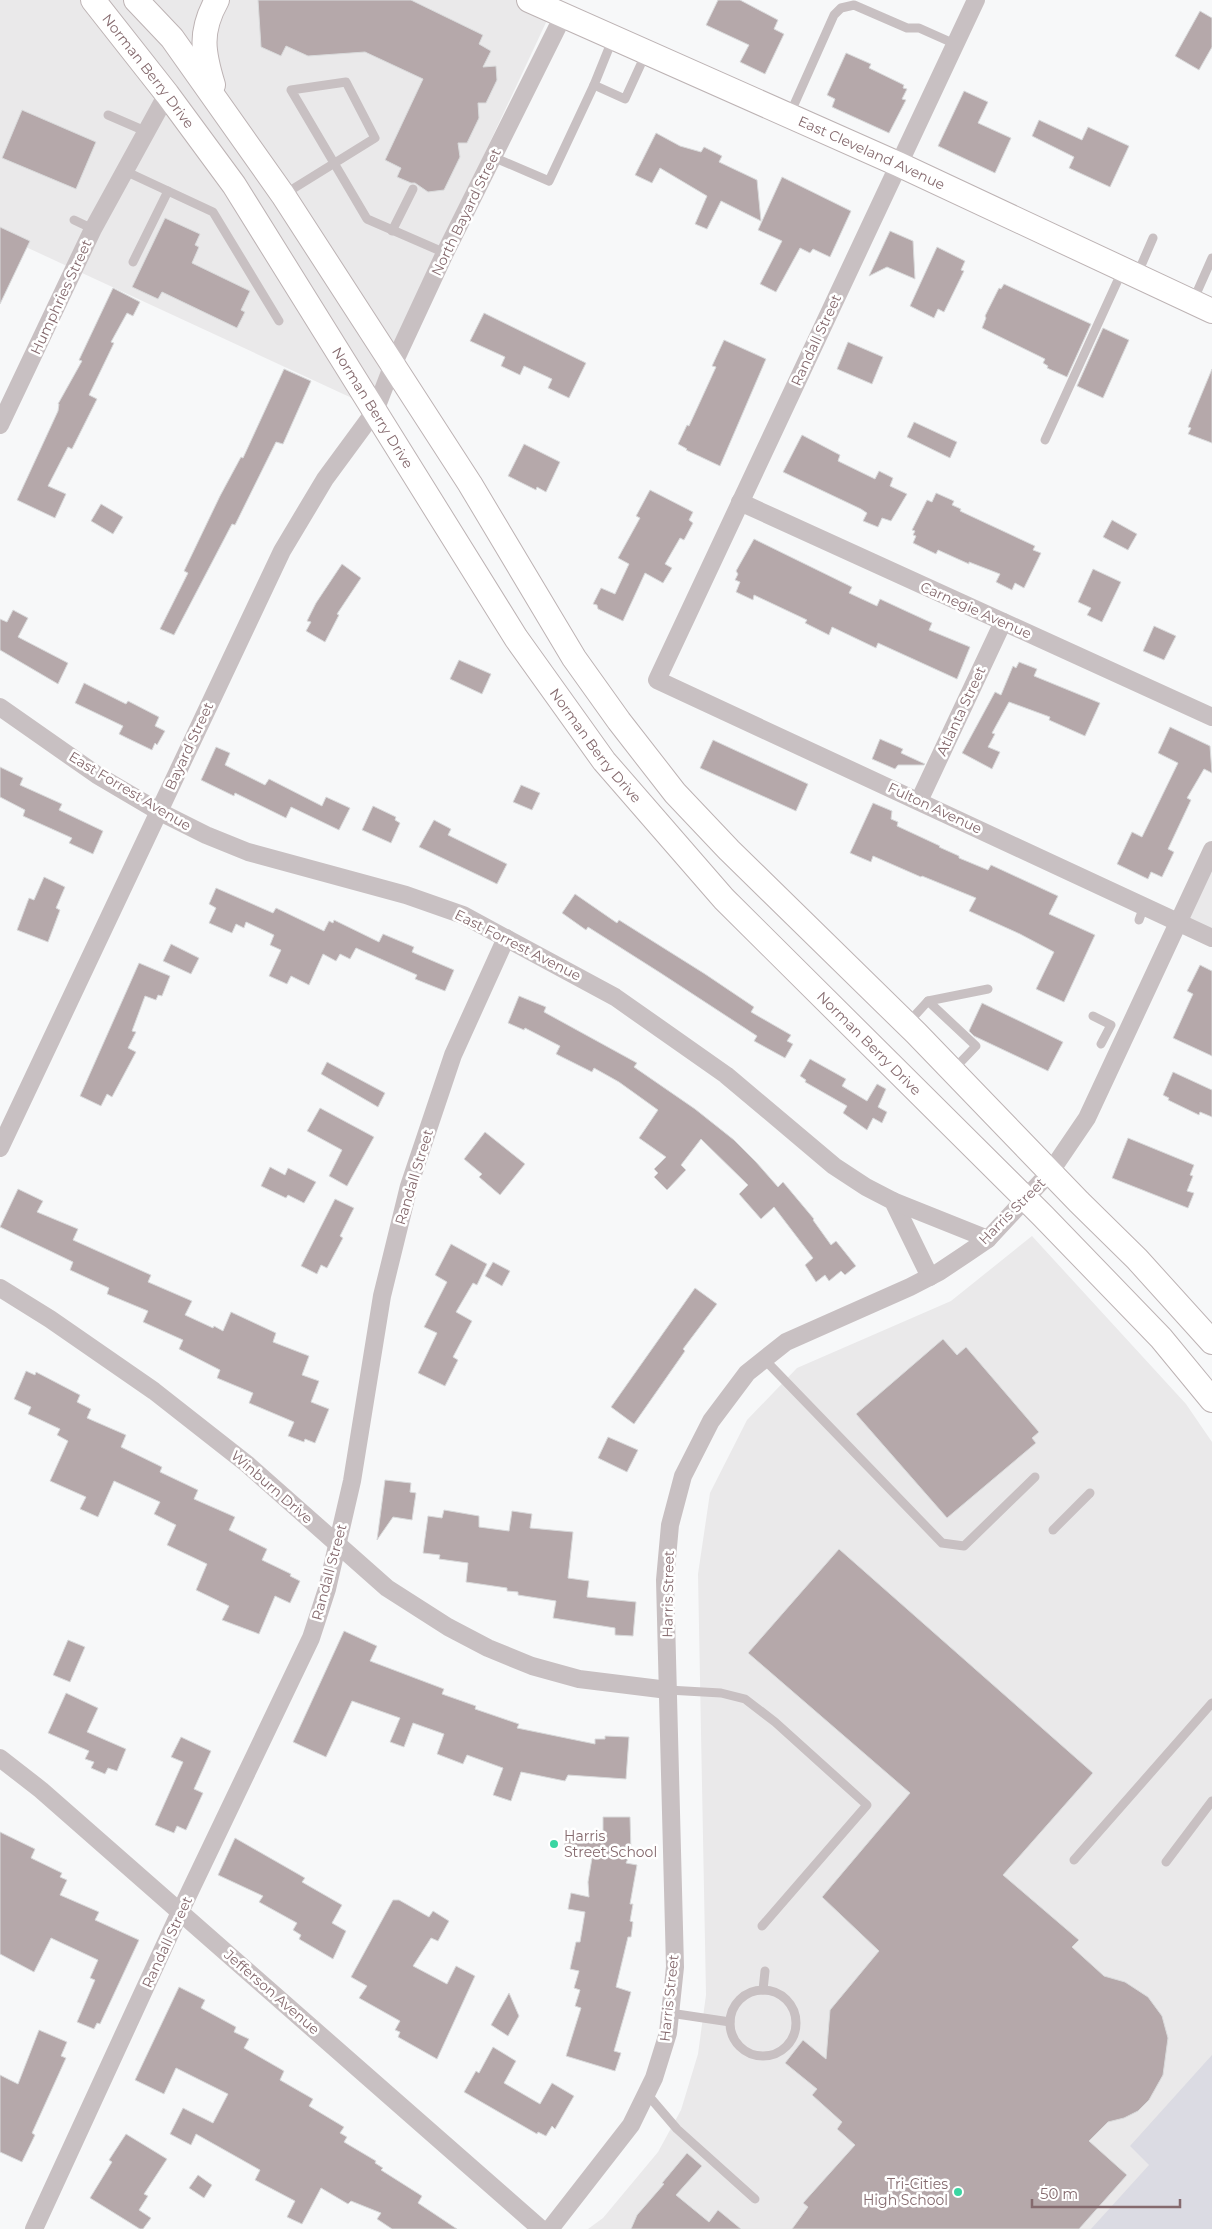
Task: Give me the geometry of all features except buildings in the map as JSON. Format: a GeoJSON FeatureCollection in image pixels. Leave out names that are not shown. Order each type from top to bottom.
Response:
{"type":"FeatureCollection","features":[{"type":"Feature","properties":{"kind":"main road","name":"Norman Berry Drive"},"geometry":{"type":"LineString","coordinates":[[93,0],[167,94],[234,185],[516,638],[604,760],[724,899],[1025,1198],[1161,1338],[1212,1400]]}},
{"type":"Feature","properties":{"kind":"main road"},"geometry":{"type":"LineString","coordinates":[[136,0],[172,38],[283,195],[330,265],[392,367],[470,484],[574,658],[675,793],[729,850],[953,1070],[1079,1202],[1137,1259],[1212,1342]]}},
{"type":"Feature","properties":{"kind":"main road"},"geometry":{"type":"LineString","coordinates":[[217,0],[205,28],[203,44],[205,58],[218,101]]}},
{"type":"Feature","properties":{"kind":"main road","name":"East Cleveland Avenue"},"geometry":{"type":"LineString","coordinates":[[529,0],[898,164],[1202,306]]}},
{"type":"Feature","properties":{"kind":"street","name":"Randall Street"},"geometry":{"type":"LineString","coordinates":[[657,680],[976,0]]}},
{"type":"Feature","properties":{"kind":"street","name":"North Bayard Street"},"geometry":{"type":"LineString","coordinates":[[375,411],[392,367],[445,253],[563,16]]}},
{"type":"Feature","properties":{"kind":"street"},"geometry":{"type":"LineString","coordinates":[[125,171],[167,94]]}},
{"type":"Feature","properties":{"kind":"street","name":"Humphries Street"},"geometry":{"type":"LineString","coordinates":[[0,425],[93,229],[125,171]]}},
{"type":"Feature","properties":{"kind":"street","name":"Bayard Street"},"geometry":{"type":"LineString","coordinates":[[0,1148],[282,551],[325,479],[375,411]]}},
{"type":"Feature","properties":{"kind":"street","name":"Carnegie Avenue"},"geometry":{"type":"LineString","coordinates":[[740,502],[1212,717]]}},
{"type":"Feature","properties":{"kind":"street","name":"Atlanta Street"},"geometry":{"type":"LineString","coordinates":[[919,801],[1003,622]]}},
{"type":"Feature","properties":{"kind":"street","name":"Fulton Avenue"},"geometry":{"type":"LineString","coordinates":[[657,680],[919,801],[1141,913],[1178,922],[1212,938]]}},
{"type":"Feature","properties":{"kind":"street","name":"East Forrest Avenue"},"geometry":{"type":"LineString","coordinates":[[0,707],[97,774],[158,811],[206,835],[248,852],[406,895],[463,915],[506,938],[615,997],[726,1075],[834,1166],[866,1187],[892,1201],[988,1239]]}},
{"type":"Feature","properties":{"kind":"street","name":"Harris Street"},"geometry":{"type":"LineString","coordinates":[[550,2229],[631,2125],[654,2078],[668,2034],[675,1967],[665,1580],[670,1525],[683,1476],[710,1421],[746,1373],[786,1342],[930,1277],[988,1239],[1051,1171],[1087,1118],[1212,850]]}},
{"type":"Feature","properties":{"kind":"street","name":"Randall Street"},"geometry":{"type":"LineString","coordinates":[[34,2229],[180,1912],[311,1638],[327,1590],[352,1481],[382,1296],[409,1186],[453,1055],[506,938]]}},
{"type":"Feature","properties":{"kind":"street"},"geometry":{"type":"LineString","coordinates":[[892,1201],[930,1277]]}},
{"type":"Feature","properties":{"kind":"street","name":"Winburn Drive"},"geometry":{"type":"LineString","coordinates":[[0,1288],[50,1319],[154,1391],[247,1464],[387,1588],[448,1627],[488,1648],[532,1666],[579,1679],[668,1690]]}},
{"type":"Feature","properties":{"kind":"street","name":"Jefferson Avenue"},"geometry":{"type":"LineString","coordinates":[[0,1758],[41,1790],[541,2229]]}},
{"type":"Feature","properties":{"kind":"lane"},"geometry":{"type":"LineString","coordinates":[[789,116],[834,15],[842,8],[854,6],[907,28],[918,28],[955,44]]}},
{"type":"Feature","properties":{"kind":"lane"},"geometry":{"type":"LineString","coordinates":[[493,157],[549,181],[594,86],[614,38]]}},
{"type":"Feature","properties":{"kind":"lane"},"geometry":{"type":"LineString","coordinates":[[594,86],[625,100],[646,53]]}},
{"type":"Feature","properties":{"kind":"lane"},"geometry":{"type":"LineString","coordinates":[[283,195],[335,164],[375,138],[346,82],[291,90],[335,164],[367,219],[445,253]]}},
{"type":"Feature","properties":{"kind":"lane"},"geometry":{"type":"LineString","coordinates":[[108,115],[145,132]]}},
{"type":"Feature","properties":{"kind":"lane"},"geometry":{"type":"LineString","coordinates":[[125,171],[213,212],[278,321]]}},
{"type":"Feature","properties":{"kind":"lane"},"geometry":{"type":"LineString","coordinates":[[392,231],[413,189]]}},
{"type":"Feature","properties":{"kind":"lane"},"geometry":{"type":"LineString","coordinates":[[133,262],[168,191]]}},
{"type":"Feature","properties":{"kind":"lane"},"geometry":{"type":"LineString","coordinates":[[74,220],[93,229]]}},
{"type":"Feature","properties":{"kind":"lane"},"geometry":{"type":"LineString","coordinates":[[1044,440],[1130,272],[1152,238]]}},
{"type":"Feature","properties":{"kind":"lane"},"geometry":{"type":"LineString","coordinates":[[1202,306],[1212,258]]}},
{"type":"Feature","properties":{"kind":"lane"},"geometry":{"type":"LineString","coordinates":[[907,1024],[928,1001],[988,989]]}},
{"type":"Feature","properties":{"kind":"lane"},"geometry":{"type":"LineString","coordinates":[[928,1001],[976,1046],[953,1070]]}},
{"type":"Feature","properties":{"kind":"lane"},"geometry":{"type":"LineString","coordinates":[[1093,1016],[1111,1025],[1101,1044]]}},
{"type":"Feature","properties":{"kind":"lane"},"geometry":{"type":"LineString","coordinates":[[764,1359],[942,1543],[964,1546],[1035,1477]]}},
{"type":"Feature","properties":{"kind":"lane"},"geometry":{"type":"LineString","coordinates":[[1053,1530],[1090,1493]]}},
{"type":"Feature","properties":{"kind":"lane"},"geometry":{"type":"LineString","coordinates":[[668,1690],[722,1693],[745,1699],[775,1722],[867,1805],[762,1926]]}},
{"type":"Feature","properties":{"kind":"lane"},"geometry":{"type":"LineString","coordinates":[[1074,1860],[1212,1703]]}},
{"type":"Feature","properties":{"kind":"lane"},"geometry":{"type":"LineString","coordinates":[[1166,1862],[1212,1801]]}},
{"type":"Feature","properties":{"kind":"lane"},"geometry":{"type":"LineString","coordinates":[[764,1990],[765,1971]]}},
{"type":"Feature","properties":{"kind":"lane"},"geometry":{"type":"LineString","coordinates":[[764,1990],[781,1996],[793,2010],[795,2028],[787,2045],[772,2055],[753,2054],[738,2044],[733,2036],[730,2022],[738,2001],[754,1992],[764,1990]]}},
{"type":"Feature","properties":{"kind":"lane"},"geometry":{"type":"LineString","coordinates":[[670,2013],[730,2022]]}},
{"type":"Feature","properties":{"kind":"lane"},"geometry":{"type":"LineString","coordinates":[[647,2094],[677,2129],[755,2199]]}},
{"type":"Feature","properties":{"kind":"shaded area"},"geometry":{"type":"Polygon","coordinates":[[[0,0],[540,0],[549,16],[367,405],[0,235],[0,0]]]}},
{"type":"Feature","properties":{"kind":"shaded area"},"geometry":{"type":"Polygon","coordinates":[[[1212,853],[1212,944],[1175,931],[1212,853]]]}},
{"type":"Feature","properties":{"kind":"shaded area"},"geometry":{"type":"Polygon","coordinates":[[[1032,1236],[1186,1404],[1212,1442],[1212,2229],[588,2229],[603,2218],[658,2152],[681,2110],[698,2054],[706,1995],[698,1574],[710,1493],[747,1420],[797,1368],[951,1301],[1032,1236]]]}},
{"type":"Feature","properties":{"kind":"shaded area"},"geometry":{"type":"Polygon","coordinates":[[[1212,2055],[1212,2229],[1091,2229],[1149,2165],[1130,2146],[1212,2055]]]}},
{"type":"Feature","properties":{"kind":"place","name":"Harris Street School"},"geometry":{"type":"Point","coordinates":[554,1844]}},
{"type":"Feature","properties":{"kind":"place","name":"Tri-Cities High School"},"geometry":{"type":"Point","coordinates":[958,2192]}}]}
